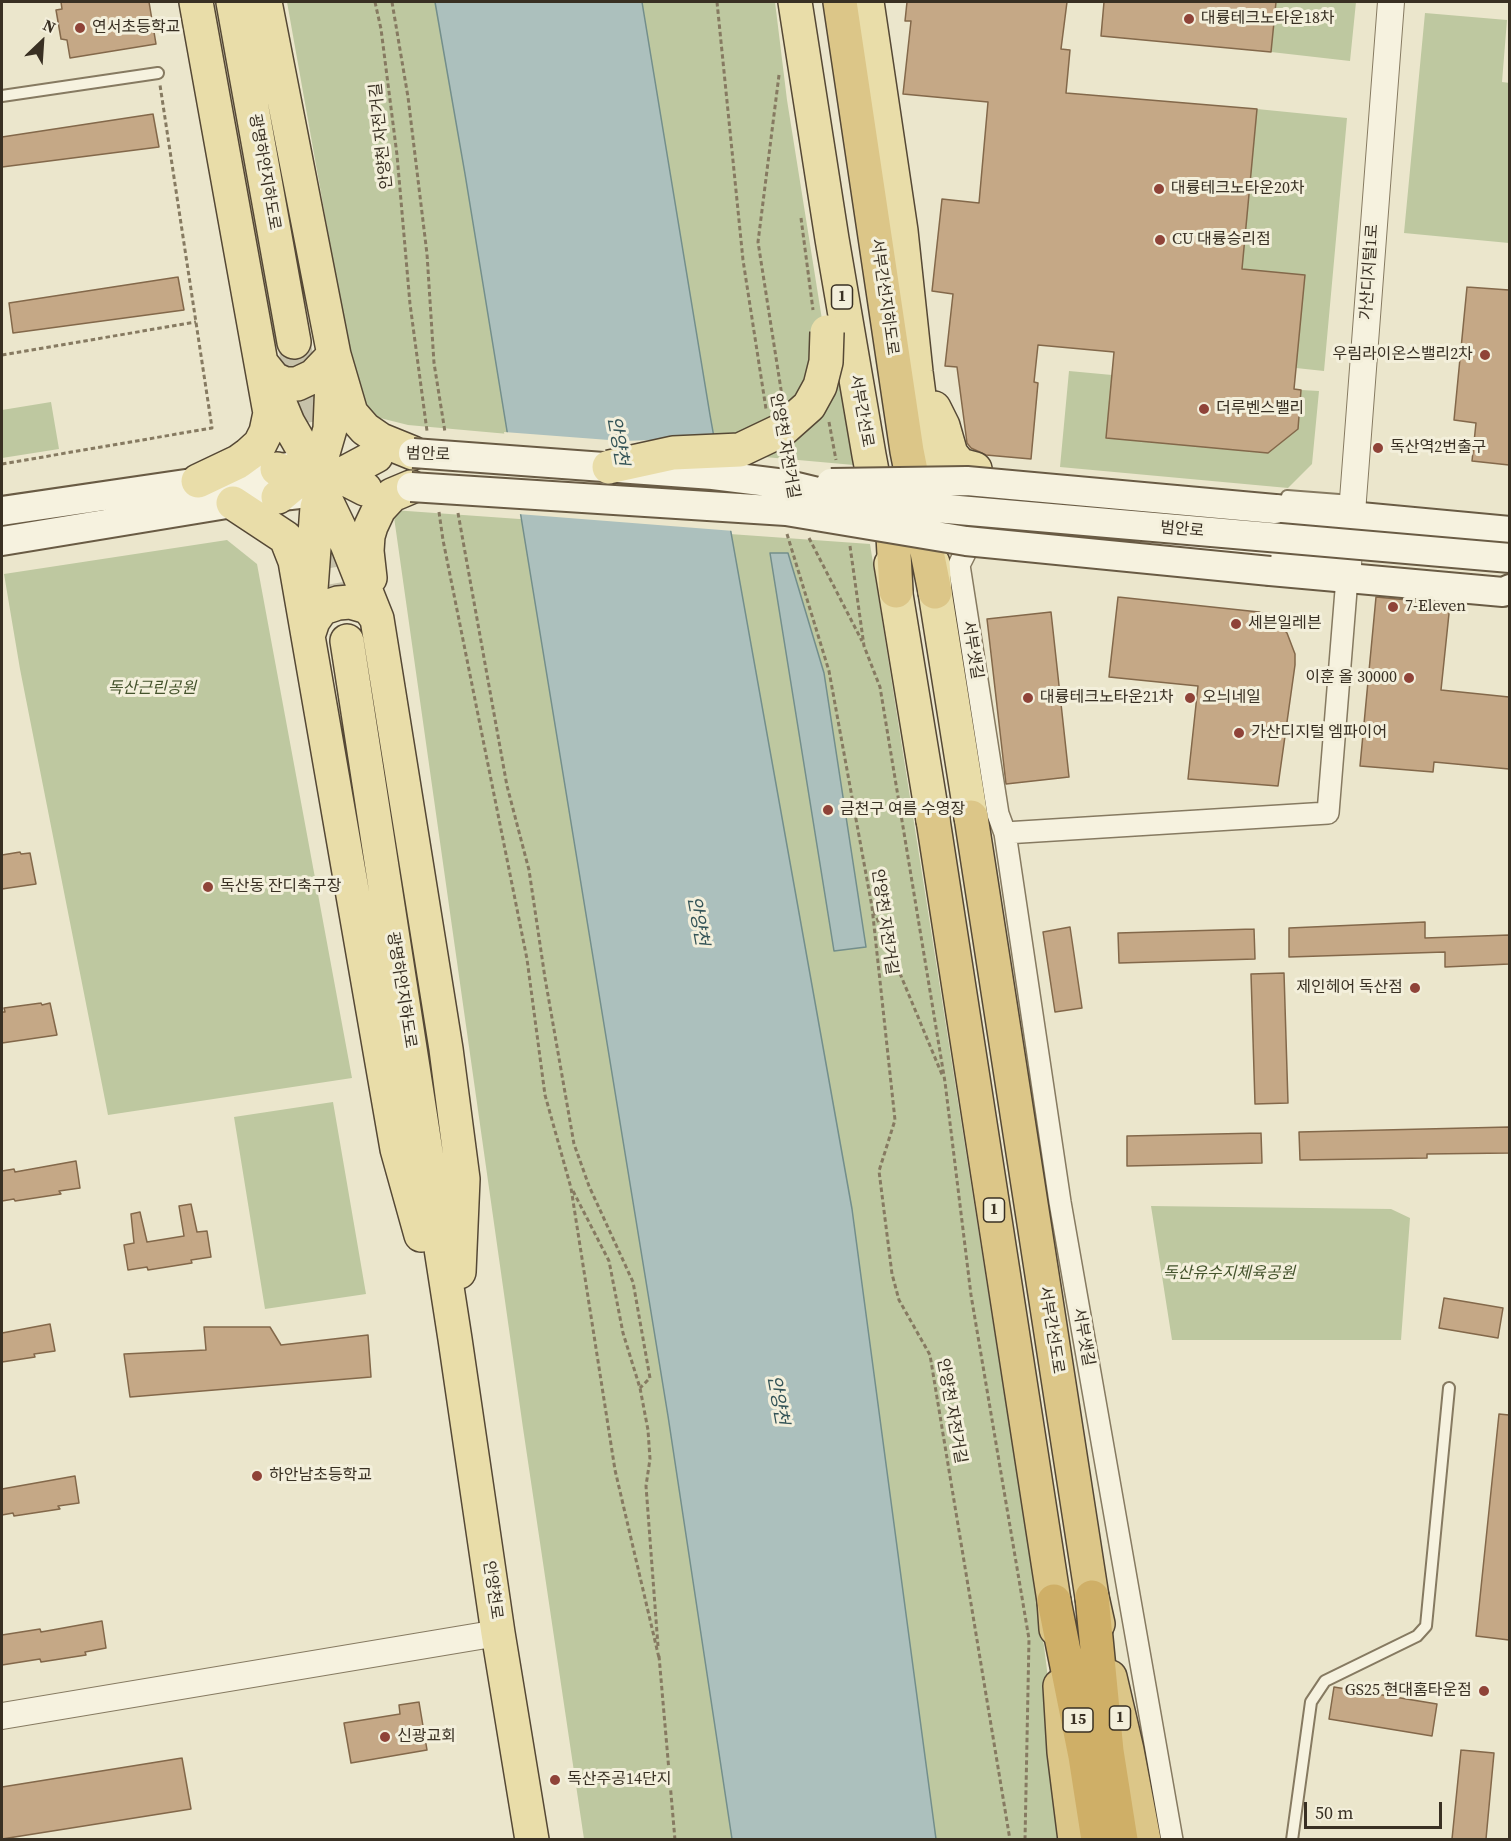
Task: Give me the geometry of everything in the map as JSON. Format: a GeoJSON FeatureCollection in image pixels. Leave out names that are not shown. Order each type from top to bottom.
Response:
{"type":"FeatureCollection","features":[{"type":"Feature","properties":{"kind":"highway","name":"서부간선지하도로"},"geometry":{"type":"LineString","coordinates":[[816,2],[888,458],[896,591]]}},
{"type":"Feature","properties":{"kind":"highway","name":"서부간선지하도로"},"geometry":{"type":"LineString","coordinates":[[840,2],[907,452],[935,592]]}},
{"type":"Feature","properties":{"kind":"highway","name":"서부간선도로"},"geometry":{"type":"LineString","coordinates":[[971,817],[1092,1597],[1127,1750],[1144,1839]]}},
{"type":"Feature","properties":{"kind":"highway","name":"1"},"geometry":{"type":"LineString","coordinates":[[933,820],[1054,1601],[1064,1752],[1075,1839]]}},
{"type":"Feature","properties":{"kind":"highway","name":"15"},"geometry":{"type":"LineString","coordinates":[[1092,1597],[1107,1751],[1121,1839]]}},
{"type":"Feature","properties":{"kind":"highway","name":"15"},"geometry":{"type":"LineString","coordinates":[[1054,1601],[1085,1756],[1098,1839]]}},
{"type":"Feature","properties":{"kind":"main road"},"geometry":{"type":"LineString","coordinates":[[196,2],[270,413],[266,432],[260,444],[238,462],[198,481]]}},
{"type":"Feature","properties":{"kind":"main road","name":"광명하안지하도로"},"geometry":{"type":"LineString","coordinates":[[233,2],[294,342]]}},
{"type":"Feature","properties":{"kind":"main road"},"geometry":{"type":"LineString","coordinates":[[265,2],[334,355],[351,413],[365,429],[381,440],[420,443]]}},
{"type":"Feature","properties":{"kind":"main road"},"geometry":{"type":"LineString","coordinates":[[609,467],[673,453],[740,450],[782,430],[809,406],[820,386],[826,362],[783,2]]}},
{"type":"Feature","properties":{"kind":"main road","name":"서부간선로"},"geometry":{"type":"LineString","coordinates":[[795,2],[867,444],[896,591],[933,820]]}},
{"type":"Feature","properties":{"kind":"main road","name":"1"},"geometry":{"type":"LineString","coordinates":[[867,2],[901,231],[928,465],[935,592],[971,817]]}},
{"type":"Feature","properties":{"kind":"main road"},"geometry":{"type":"LineString","coordinates":[[262,364],[274,378],[285,384],[297,384],[314,376],[334,355]]}},
{"type":"Feature","properties":{"kind":"main road"},"geometry":{"type":"LineString","coordinates":[[308,636],[316,517],[314,480],[330,429],[334,355]]}},
{"type":"Feature","properties":{"kind":"main road"},"geometry":{"type":"LineString","coordinates":[[262,364],[303,449],[314,480],[375,611]]}},
{"type":"Feature","properties":{"kind":"main road"},"geometry":{"type":"LineString","coordinates":[[916,372],[943,426],[951,454],[960,465],[979,476]]}},
{"type":"Feature","properties":{"kind":"main road","name":"범안로"},"geometry":{"type":"LineString","coordinates":[[376,456],[420,443],[609,467],[713,475],[786,509]]}},
{"type":"Feature","properties":{"kind":"main road"},"geometry":{"type":"LineString","coordinates":[[314,480],[376,456]]}},
{"type":"Feature","properties":{"kind":"main road","name":"범안로"},"geometry":{"type":"LineString","coordinates":[[2,511],[233,477],[786,509],[855,501],[1509,558]]}},
{"type":"Feature","properties":{"kind":"main road","name":"범안로"},"geometry":{"type":"LineString","coordinates":[[2,541],[233,503],[314,480]]}},
{"type":"Feature","properties":{"kind":"main road"},"geometry":{"type":"LineString","coordinates":[[786,509],[967,481],[1273,502],[1352,504],[1509,531]]}},
{"type":"Feature","properties":{"kind":"main road"},"geometry":{"type":"LineString","coordinates":[[411,487],[392,495],[380,509],[368,536],[367,551],[446,1049],[463,1179],[455,1339]]}},
{"type":"Feature","properties":{"kind":"main road"},"geometry":{"type":"LineString","coordinates":[[233,503],[286,538],[295,561],[397,1149],[421,1234],[455,1339]]}},
{"type":"Feature","properties":{"kind":"main road"},"geometry":{"type":"LineString","coordinates":[[786,509],[966,542],[1270,571],[1348,565],[1503,592],[1509,590]]}},
{"type":"Feature","properties":{"kind":"main road"},"geometry":{"type":"LineString","coordinates":[[308,636],[313,621],[323,608],[350,602],[375,611]]}},
{"type":"Feature","properties":{"kind":"main road","name":"광명하안지하도로"},"geometry":{"type":"LineString","coordinates":[[347,641],[455,1339]]}},
{"type":"Feature","properties":{"kind":"main road","name":"안양천로"},"geometry":{"type":"LineString","coordinates":[[455,1339],[498,1634],[532,1839]]}},
{"type":"Feature","properties":{"kind":"street","name":"가산디지털1로"},"geometry":{"type":"LineString","coordinates":[[1348,565],[1391,2]]}},
{"type":"Feature","properties":{"kind":"street","name":"서부샛길"},"geometry":{"type":"LineString","coordinates":[[979,476],[978,527],[959,565],[998,814],[1005,833],[1059,1202],[1172,1839]]}},
{"type":"Feature","properties":{"kind":"street"},"geometry":{"type":"LineString","coordinates":[[1005,833],[1328,813],[1348,565]]}},
{"type":"Feature","properties":{"kind":"street"},"geometry":{"type":"LineString","coordinates":[[2,1716],[498,1634]]}},
{"type":"Feature","properties":{"kind":"lane"},"geometry":{"type":"LineString","coordinates":[[2,96],[158,73]]}},
{"type":"Feature","properties":{"kind":"lane"},"geometry":{"type":"LineString","coordinates":[[979,476],[1012,495],[1307,523],[1323,522],[1352,504]]}},
{"type":"Feature","properties":{"kind":"lane"},"geometry":{"type":"LineString","coordinates":[[978,527],[1312,558],[1339,558],[1348,565]]}},
{"type":"Feature","properties":{"kind":"lane"},"geometry":{"type":"LineString","coordinates":[[1292,1839],[1311,1702],[1325,1681],[1417,1636],[1426,1626],[1449,1388]]}},
{"type":"Feature","properties":{"kind":"path","name":"안양천 자전거길"},"geometry":{"type":"LineString","coordinates":[[375,2],[381,29],[396,144],[420,443]]}},
{"type":"Feature","properties":{"kind":"path"},"geometry":{"type":"LineString","coordinates":[[392,2],[408,97],[427,254],[434,363],[446,433]]}},
{"type":"Feature","properties":{"kind":"path","name":"안양천 자전거길"},"geometry":{"type":"LineString","coordinates":[[717,2],[743,260],[768,420]]}},
{"type":"Feature","properties":{"kind":"path"},"geometry":{"type":"LineString","coordinates":[[778,65],[783,98]]}},
{"type":"Feature","properties":{"kind":"path"},"geometry":{"type":"LineString","coordinates":[[2,464],[212,428],[158,73]]}},
{"type":"Feature","properties":{"kind":"path"},"geometry":{"type":"LineString","coordinates":[[779,75],[758,242],[783,402]]}},
{"type":"Feature","properties":{"kind":"path"},"geometry":{"type":"LineString","coordinates":[[800,212],[814,303],[820,323]]}},
{"type":"Feature","properties":{"kind":"path"},"geometry":{"type":"LineString","coordinates":[[2,355],[196,322]]}},
{"type":"Feature","properties":{"kind":"path"},"geometry":{"type":"LineString","coordinates":[[828,420],[836,462]]}},
{"type":"Feature","properties":{"kind":"path"},"geometry":{"type":"LineString","coordinates":[[457,503],[507,786],[529,870],[574,1144],[589,1186],[633,1282],[650,1378],[640,1388]]}},
{"type":"Feature","properties":{"kind":"path"},"geometry":{"type":"LineString","coordinates":[[438,505],[443,540],[527,959],[545,1095],[571,1188],[615,1470],[659,1658]]}},
{"type":"Feature","properties":{"kind":"path","name":"안양천 자전거길"},"geometry":{"type":"LineString","coordinates":[[786,509],[829,671],[872,907],[895,1120],[879,1171],[892,1274],[899,1300],[930,1355],[1010,1839]]}},
{"type":"Feature","properties":{"kind":"path"},"geometry":{"type":"LineString","coordinates":[[808,537],[864,645],[880,687],[945,1082],[971,1295],[1029,1639],[1025,1839]]}},
{"type":"Feature","properties":{"kind":"path"},"geometry":{"type":"LineString","coordinates":[[849,538],[864,645]]}},
{"type":"Feature","properties":{"kind":"path"},"geometry":{"type":"LineString","coordinates":[[872,907],[945,1082]]}},
{"type":"Feature","properties":{"kind":"path"},"geometry":{"type":"LineString","coordinates":[[571,1188],[609,1261],[623,1334],[640,1388],[648,1431],[650,1459],[646,1486],[675,1839]]}},
{"type":"Feature","properties":{"kind":"green space"},"geometry":{"type":"Polygon","coordinates":[[[287,2],[775,2],[787,100],[824,332],[835,379],[848,378],[865,466],[408,425],[376,417],[358,401],[287,2]]]}},
{"type":"Feature","properties":{"kind":"green space"},"geometry":{"type":"Polygon","coordinates":[[[1276,2],[1356,2],[1350,61],[1271,52],[1276,2]]]}},
{"type":"Feature","properties":{"kind":"green space"},"geometry":{"type":"Polygon","coordinates":[[[1425,13],[1507,20],[1502,82],[1510,83],[1509,243],[1404,233],[1425,13]]]}},
{"type":"Feature","properties":{"kind":"green space"},"geometry":{"type":"Polygon","coordinates":[[[1257,109],[1347,118],[1324,371],[1296,368],[1242,269],[1257,109]]]}},
{"type":"Feature","properties":{"kind":"green space"},"geometry":{"type":"Polygon","coordinates":[[[1069,371],[1112,375],[1298,429],[1301,390],[1319,391],[1312,464],[1288,488],[1060,467],[1069,371]]]}},
{"type":"Feature","properties":{"kind":"green space"},"geometry":{"type":"Polygon","coordinates":[[[51,402],[59,449],[2,458],[2,410],[51,402]]]}},
{"type":"Feature","properties":{"kind":"green space"},"geometry":{"type":"Polygon","coordinates":[[[393,510],[870,544],[1044,1646],[1068,1839],[584,1839],[523,1428],[393,510]]]}},
{"type":"Feature","properties":{"kind":"green space","name":"독산근린공원"},"geometry":{"type":"Polygon","coordinates":[[[227,540],[257,564],[352,1078],[108,1115],[20,669],[4,574],[227,540]]]}},
{"type":"Feature","properties":{"kind":"green space"},"geometry":{"type":"Polygon","coordinates":[[[333,1102],[366,1294],[265,1309],[234,1117],[333,1102]]]}},
{"type":"Feature","properties":{"kind":"green space","name":"독산유수지체육공원"},"geometry":{"type":"Polygon","coordinates":[[[1151,1206],[1391,1209],[1410,1218],[1401,1340],[1172,1340],[1151,1206]]]}},
{"type":"Feature","properties":{"kind":"water","name":"안양천"},"geometry":{"type":"Polygon","coordinates":[[[435,2],[642,2],[710,415],[852,1209],[936,1839],[732,1839],[668,1416],[435,2]]]}},
{"type":"Feature","properties":{"kind":"water","name":"금천구 여름 수영장"},"geometry":{"type":"Polygon","coordinates":[[[770,553],[788,553],[824,673],[866,947],[834,951],[770,553]]]}},
{"type":"Feature","properties":{"kind":"pier"},"geometry":{"type":"Polygon","coordinates":[[[504,432],[622,441],[717,438],[734,531],[518,514],[504,432]]]}},
{"type":"Feature","properties":{"kind":"building"},"geometry":{"type":"Polygon","coordinates":[[[61,2],[149,2],[156,44],[70,58],[67,40],[61,39],[56,10],[62,9],[61,2]]]}},
{"type":"Feature","properties":{"kind":"building"},"geometry":{"type":"Polygon","coordinates":[[[907,2],[1067,2],[1061,49],[1070,50],[1066,93],[1257,109],[1242,269],[1305,275],[1294,389],[1301,390],[1298,429],[1268,453],[1106,438],[1114,352],[1038,345],[1034,382],[1038,383],[1031,459],[986,455],[971,448],[967,443],[957,367],[945,366],[953,294],[932,291],[942,199],[979,203],[988,102],[903,94],[911,21],[905,21],[907,2]]]}},
{"type":"Feature","properties":{"kind":"building","name":"대륭테크노타운18차"},"geometry":{"type":"Polygon","coordinates":[[[1104,2],[1276,2],[1271,52],[1101,36],[1104,2]]]}},
{"type":"Feature","properties":{"kind":"building"},"geometry":{"type":"Polygon","coordinates":[[[153,114],[159,147],[2,167],[2,137],[153,114]]]}},
{"type":"Feature","properties":{"kind":"building"},"geometry":{"type":"Polygon","coordinates":[[[178,277],[184,310],[13,333],[9,303],[178,277]]]}},
{"type":"Feature","properties":{"kind":"building","name":"우림라이온스밸리2차"},"geometry":{"type":"Polygon","coordinates":[[[1467,287],[1509,290],[1509,465],[1472,461],[1476,423],[1454,420],[1467,287]]]}},
{"type":"Feature","properties":{"kind":"building","name":"가산디지털 엠파이어"},"geometry":{"type":"Polygon","coordinates":[[[1118,597],[1259,612],[1271,617],[1287,633],[1295,654],[1295,665],[1278,786],[1188,779],[1198,686],[1109,677],[1118,597]]]}},
{"type":"Feature","properties":{"kind":"building"},"geometry":{"type":"Polygon","coordinates":[[[1376,597],[1450,604],[1441,690],[1509,697],[1509,769],[1434,762],[1433,772],[1360,766],[1376,597]]]}},
{"type":"Feature","properties":{"kind":"building","name":"대륭테크노타운21차"},"geometry":{"type":"Polygon","coordinates":[[[1051,612],[1069,777],[1006,784],[987,619],[1051,612]]]}},
{"type":"Feature","properties":{"kind":"building"},"geometry":{"type":"Polygon","coordinates":[[[20,852],[21,854],[30,853],[36,884],[2,889],[2,855],[20,852]]]}},
{"type":"Feature","properties":{"kind":"building"},"geometry":{"type":"Polygon","coordinates":[[[1425,922],[1425,938],[1509,935],[1509,964],[1445,967],[1445,952],[1289,957],[1289,928],[1425,922]]]}},
{"type":"Feature","properties":{"kind":"building"},"geometry":{"type":"Polygon","coordinates":[[[1070,927],[1082,1008],[1055,1012],[1043,932],[1070,927]]]}},
{"type":"Feature","properties":{"kind":"building"},"geometry":{"type":"Polygon","coordinates":[[[1254,929],[1255,959],[1119,963],[1118,933],[1254,929]]]}},
{"type":"Feature","properties":{"kind":"building"},"geometry":{"type":"Polygon","coordinates":[[[1284,973],[1288,1103],[1255,1104],[1251,974],[1284,973]]]}},
{"type":"Feature","properties":{"kind":"building"},"geometry":{"type":"Polygon","coordinates":[[[41,1003],[42,1005],[50,1003],[57,1035],[2,1043],[4,1008],[41,1003]]]}},
{"type":"Feature","properties":{"kind":"building"},"geometry":{"type":"Polygon","coordinates":[[[1509,1127],[1509,1153],[1427,1154],[1427,1158],[1300,1160],[1299,1132],[1509,1127]]]}},
{"type":"Feature","properties":{"kind":"building"},"geometry":{"type":"Polygon","coordinates":[[[1261,1133],[1262,1163],[1127,1166],[1127,1136],[1261,1133]]]}},
{"type":"Feature","properties":{"kind":"building"},"geometry":{"type":"Polygon","coordinates":[[[76,1161],[80,1188],[59,1191],[61,1194],[2,1201],[2,1171],[14,1169],[15,1172],[76,1161]]]}},
{"type":"Feature","properties":{"kind":"building"},"geometry":{"type":"Polygon","coordinates":[[[191,1204],[197,1232],[207,1231],[211,1257],[191,1260],[192,1263],[148,1270],[147,1267],[128,1270],[124,1245],[134,1243],[131,1214],[140,1212],[147,1242],[184,1236],[179,1206],[191,1204]]]}},
{"type":"Feature","properties":{"kind":"building"},"geometry":{"type":"Polygon","coordinates":[[[1444,1298],[1503,1308],[1498,1338],[1439,1328],[1444,1298]]]}},
{"type":"Feature","properties":{"kind":"building"},"geometry":{"type":"Polygon","coordinates":[[[50,1324],[55,1351],[34,1354],[35,1357],[2,1362],[2,1333],[50,1324]]]}},
{"type":"Feature","properties":{"kind":"building"},"geometry":{"type":"Polygon","coordinates":[[[204,1327],[270,1327],[281,1345],[368,1335],[371,1377],[130,1397],[124,1354],[206,1350],[204,1327]]]}},
{"type":"Feature","properties":{"kind":"building"},"geometry":{"type":"Polygon","coordinates":[[[1499,1414],[1509,1415],[1509,1640],[1476,1636],[1499,1414]]]}},
{"type":"Feature","properties":{"kind":"building"},"geometry":{"type":"Polygon","coordinates":[[[75,1476],[79,1503],[58,1506],[60,1509],[14,1516],[13,1513],[2,1515],[2,1489],[75,1476]]]}},
{"type":"Feature","properties":{"kind":"building"},"geometry":{"type":"Polygon","coordinates":[[[102,1621],[106,1648],[85,1652],[86,1655],[2,1665],[2,1635],[40,1629],[41,1632],[102,1621]]]}},
{"type":"Feature","properties":{"kind":"building"},"geometry":{"type":"Polygon","coordinates":[[[1334,1687],[1437,1704],[1432,1736],[1329,1719],[1334,1687]]]}},
{"type":"Feature","properties":{"kind":"building","name":"신광교회"},"geometry":{"type":"Polygon","coordinates":[[[419,1702],[427,1750],[351,1763],[344,1723],[400,1714],[399,1705],[419,1702]]]}},
{"type":"Feature","properties":{"kind":"building"},"geometry":{"type":"Polygon","coordinates":[[[1461,1750],[1494,1753],[1486,1839],[1452,1839],[1461,1750]]]}},
{"type":"Feature","properties":{"kind":"building"},"geometry":{"type":"Polygon","coordinates":[[[182,1758],[191,1809],[2,1839],[2,1787],[182,1758]]]}},
{"type":"Feature","properties":{"kind":"tunnel"},"geometry":{"type":"LineString","coordinates":[[294,342],[347,641]]}},
{"type":"Feature","properties":{"kind":"place","name":"대륭테크노타운18차"},"geometry":{"type":"Point","coordinates":[1189,19]}},
{"type":"Feature","properties":{"kind":"place","name":"연서초등학교"},"geometry":{"type":"Point","coordinates":[80,28]}},
{"type":"Feature","properties":{"kind":"place","name":"대륭테크노타운20차"},"geometry":{"type":"Point","coordinates":[1159,189]}},
{"type":"Feature","properties":{"kind":"place","name":"CU 대륭승리점"},"geometry":{"type":"Point","coordinates":[1160,240]}},
{"type":"Feature","properties":{"kind":"place","name":"우림라이온스밸리2차"},"geometry":{"type":"Point","coordinates":[1485,355]}},
{"type":"Feature","properties":{"kind":"place","name":"더루벤스밸리"},"geometry":{"type":"Point","coordinates":[1204,409]}},
{"type":"Feature","properties":{"kind":"place","name":"독산역2번출구"},"geometry":{"type":"Point","coordinates":[1378,448]}},
{"type":"Feature","properties":{"kind":"place","name":"7-Eleven"},"geometry":{"type":"Point","coordinates":[1393,607]}},
{"type":"Feature","properties":{"kind":"place","name":"세븐일레븐"},"geometry":{"type":"Point","coordinates":[1236,624]}},
{"type":"Feature","properties":{"kind":"place","name":"이훈 올 30000"},"geometry":{"type":"Point","coordinates":[1409,678]}},
{"type":"Feature","properties":{"kind":"place","name":"대륭테크노타운21차"},"geometry":{"type":"Point","coordinates":[1028,698]}},
{"type":"Feature","properties":{"kind":"place","name":"오늬네일"},"geometry":{"type":"Point","coordinates":[1190,698]}},
{"type":"Feature","properties":{"kind":"place","name":"가산디지털 엠파이어"},"geometry":{"type":"Point","coordinates":[1239,733]}},
{"type":"Feature","properties":{"kind":"place","name":"금천구 여름 수영장"},"geometry":{"type":"Point","coordinates":[828,810]}},
{"type":"Feature","properties":{"kind":"place","name":"독산동 잔디축구장"},"geometry":{"type":"Point","coordinates":[208,887]}},
{"type":"Feature","properties":{"kind":"place","name":"제인헤어 독산점"},"geometry":{"type":"Point","coordinates":[1415,988]}},
{"type":"Feature","properties":{"kind":"place","name":"하안남초등학교"},"geometry":{"type":"Point","coordinates":[257,1476]}},
{"type":"Feature","properties":{"kind":"place","name":"GS25 현대홈타운점"},"geometry":{"type":"Point","coordinates":[1484,1691]}},
{"type":"Feature","properties":{"kind":"place","name":"신광교회"},"geometry":{"type":"Point","coordinates":[385,1737]}},
{"type":"Feature","properties":{"kind":"place","name":"독산주공14단지"},"geometry":{"type":"Point","coordinates":[555,1780]}}]}
